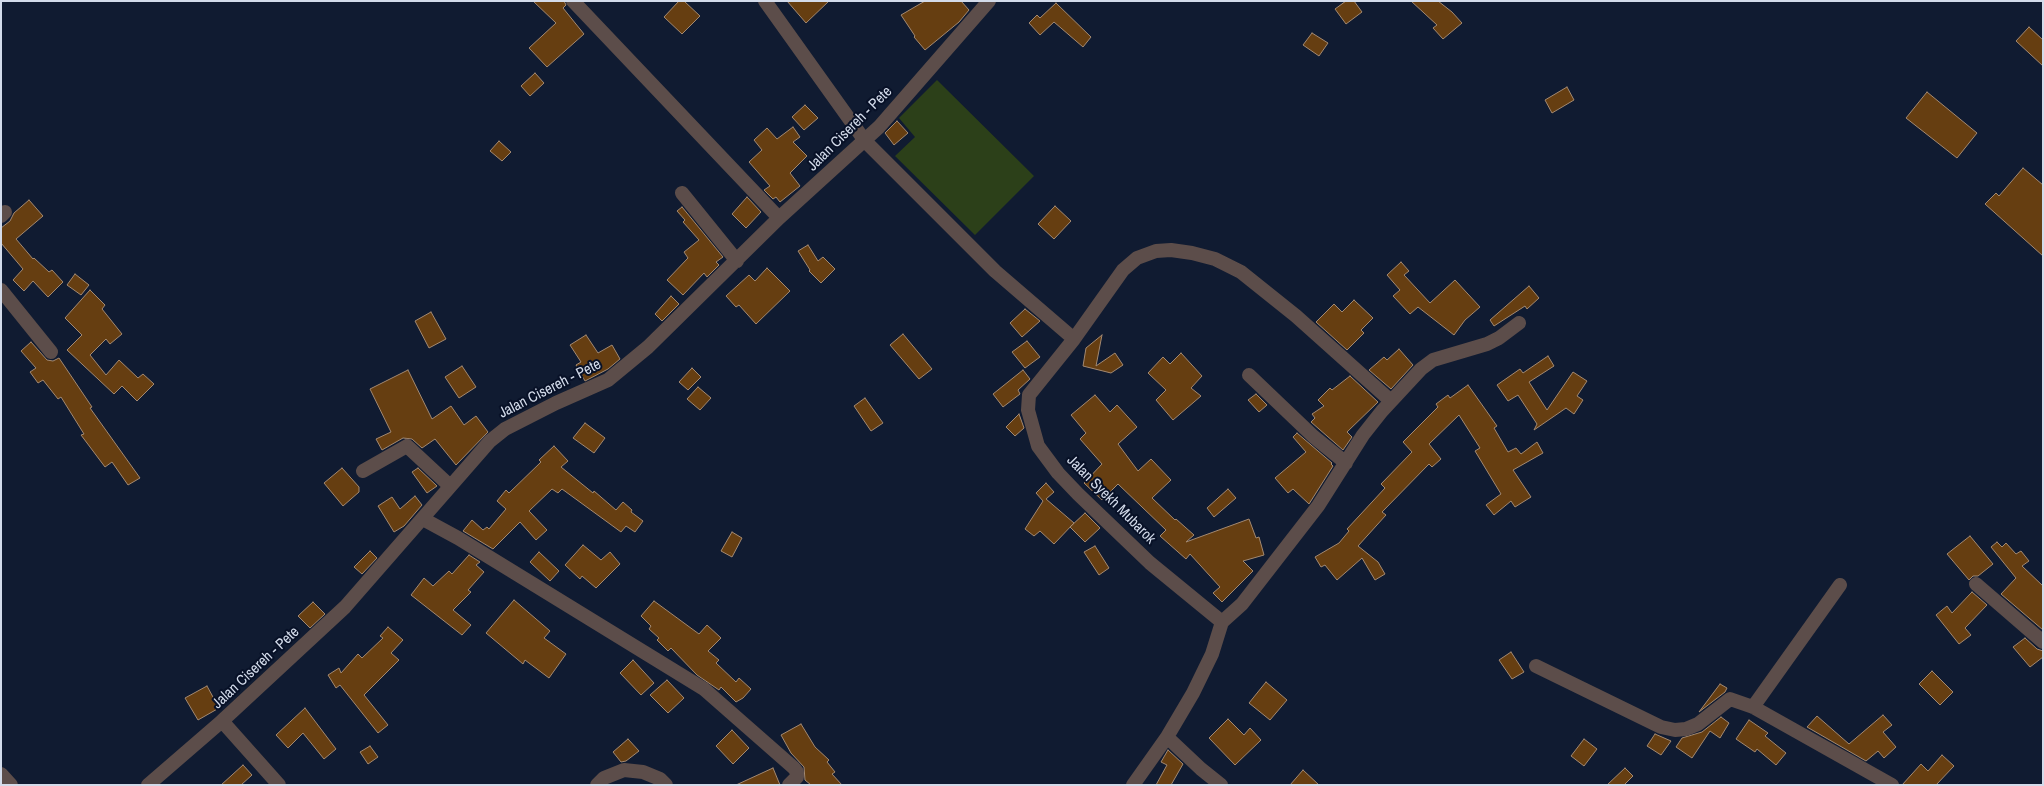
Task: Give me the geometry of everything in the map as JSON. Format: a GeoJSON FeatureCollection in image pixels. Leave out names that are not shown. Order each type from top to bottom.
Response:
{"type":"FeatureCollection","features":[{"type":"Feature","properties":{"kind":"street"},"geometry":{"type":"LineString","coordinates":[[573,1],[779,218]]}},
{"type":"Feature","properties":{"kind":"street"},"geometry":{"type":"LineString","coordinates":[[765,1],[865,141],[995,271],[1074,339]]}},
{"type":"Feature","properties":{"kind":"street","name":"Jalan Cisereh - Pete"},"geometry":{"type":"LineString","coordinates":[[148,785],[222,721],[345,608],[490,441],[506,429],[556,403],[608,380],[648,347],[779,218],[879,127],[989,1]]}},
{"type":"Feature","properties":{"kind":"street"},"geometry":{"type":"LineString","coordinates":[[682,193],[737,261]]}},
{"type":"Feature","properties":{"kind":"street","name":"Jalan Syekh Mubarok"},"geometry":{"type":"LineString","coordinates":[[1222,622],[1150,563],[1078,494],[1058,473],[1038,446],[1028,410],[1029,395],[1074,339],[1123,270],[1137,258],[1156,251],[1192,252],[1215,259],[1240,272],[1296,316],[1391,401]]}},
{"type":"Feature","properties":{"kind":"street"},"geometry":{"type":"LineString","coordinates":[[1,290],[51,352]]}},
{"type":"Feature","properties":{"kind":"street"},"geometry":{"type":"LineString","coordinates":[[1133,785],[1167,737],[1193,692],[1212,654],[1222,622],[1242,604],[1318,506],[1363,435],[1391,401],[1421,369],[1433,360],[1487,344],[1519,323]]}},
{"type":"Feature","properties":{"kind":"street"},"geometry":{"type":"LineString","coordinates":[[1249,374],[1314,437],[1346,463]]}},
{"type":"Feature","properties":{"kind":"street"},"geometry":{"type":"LineString","coordinates":[[362,471],[407,446],[450,486]]}},
{"type":"Feature","properties":{"kind":"street"},"geometry":{"type":"LineString","coordinates":[[423,519],[458,538],[704,689],[794,768],[797,772],[797,777],[790,785]]}},
{"type":"Feature","properties":{"kind":"street"},"geometry":{"type":"LineString","coordinates":[[1976,584],[2043,642]]}},
{"type":"Feature","properties":{"kind":"street"},"geometry":{"type":"LineString","coordinates":[[1753,707],[1840,586]]}},
{"type":"Feature","properties":{"kind":"street"},"geometry":{"type":"LineString","coordinates":[[1536,666],[1661,727],[1676,730],[1686,729],[1698,724],[1730,699],[1753,707],[1892,785]]}},
{"type":"Feature","properties":{"kind":"street"},"geometry":{"type":"LineString","coordinates":[[222,721],[280,785]]}},
{"type":"Feature","properties":{"kind":"street"},"geometry":{"type":"LineString","coordinates":[[1167,737],[1221,785]]}},
{"type":"Feature","properties":{"kind":"street"},"geometry":{"type":"LineString","coordinates":[[597,785],[604,778],[624,770],[643,772],[660,779],[666,785]]}},
{"type":"Feature","properties":{"kind":"street"},"geometry":{"type":"LineString","coordinates":[[1,774],[11,785]]}},
{"type":"Feature","properties":{"kind":"green space"},"geometry":{"type":"Polygon","coordinates":[[[937,80],[1034,176],[975,235],[895,156],[915,137],[899,118],[937,80]]]}},
{"type":"Feature","properties":{"kind":"building"},"geometry":{"type":"Polygon","coordinates":[[[533,1],[564,1],[566,5],[563,8],[584,34],[547,67],[529,48],[556,23],[533,1]]]}},
{"type":"Feature","properties":{"kind":"building"},"geometry":{"type":"Polygon","coordinates":[[[679,1],[684,1],[700,16],[682,34],[664,17],[679,1]]]}},
{"type":"Feature","properties":{"kind":"building"},"geometry":{"type":"Polygon","coordinates":[[[787,1],[829,1],[806,23],[787,1]]]}},
{"type":"Feature","properties":{"kind":"building"},"geometry":{"type":"Polygon","coordinates":[[[925,1],[961,1],[969,10],[959,22],[925,50],[914,37],[901,15],[925,1]]]}},
{"type":"Feature","properties":{"kind":"building"},"geometry":{"type":"Polygon","coordinates":[[[1346,1],[1354,1],[1362,12],[1346,24],[1335,9],[1346,1]]]}},
{"type":"Feature","properties":{"kind":"building"},"geometry":{"type":"Polygon","coordinates":[[[1411,1],[1438,1],[1462,23],[1443,39],[1433,28],[1437,25],[1411,1]]]}},
{"type":"Feature","properties":{"kind":"building"},"geometry":{"type":"Polygon","coordinates":[[[1056,3],[1091,37],[1083,47],[1054,22],[1040,35],[1029,23],[1037,15],[1040,18],[1056,3]]]}},
{"type":"Feature","properties":{"kind":"building"},"geometry":{"type":"Polygon","coordinates":[[[2029,27],[2043,40],[2043,66],[2016,41],[2029,27]]]}},
{"type":"Feature","properties":{"kind":"building"},"geometry":{"type":"Polygon","coordinates":[[[1312,33],[1328,43],[1319,56],[1303,45],[1312,33]]]}},
{"type":"Feature","properties":{"kind":"building"},"geometry":{"type":"Polygon","coordinates":[[[535,73],[544,83],[530,96],[521,86],[535,73]]]}},
{"type":"Feature","properties":{"kind":"building"},"geometry":{"type":"Polygon","coordinates":[[[1567,87],[1574,100],[1552,113],[1545,100],[1567,87]]]}},
{"type":"Feature","properties":{"kind":"building"},"geometry":{"type":"Polygon","coordinates":[[[1927,92],[1977,133],[1957,158],[1906,118],[1927,92]]]}},
{"type":"Feature","properties":{"kind":"building"},"geometry":{"type":"Polygon","coordinates":[[[805,105],[818,118],[804,130],[792,117],[805,105]]]}},
{"type":"Feature","properties":{"kind":"building"},"geometry":{"type":"Polygon","coordinates":[[[897,121],[908,133],[894,145],[885,133],[897,121]]]}},
{"type":"Feature","properties":{"kind":"building"},"geometry":{"type":"Polygon","coordinates":[[[793,127],[800,137],[793,142],[807,156],[790,173],[800,186],[780,202],[776,197],[773,199],[764,190],[770,186],[749,162],[762,150],[754,140],[767,128],[777,139],[793,127]]]}},
{"type":"Feature","properties":{"kind":"building"},"geometry":{"type":"Polygon","coordinates":[[[499,141],[511,152],[502,161],[490,151],[499,141]]]}},
{"type":"Feature","properties":{"kind":"building"},"geometry":{"type":"Polygon","coordinates":[[[2023,168],[2043,185],[2043,256],[1985,204],[1996,193],[1999,196],[2023,168]]]}},
{"type":"Feature","properties":{"kind":"building"},"geometry":{"type":"Polygon","coordinates":[[[747,197],[761,212],[746,228],[732,214],[747,197]]]}},
{"type":"Feature","properties":{"kind":"building"},"geometry":{"type":"Polygon","coordinates":[[[29,200],[43,216],[16,239],[33,259],[49,272],[52,270],[63,282],[48,297],[33,281],[24,291],[13,280],[23,269],[1,243],[1,228],[29,200]]]}},
{"type":"Feature","properties":{"kind":"building"},"geometry":{"type":"Polygon","coordinates":[[[1055,206],[1071,221],[1054,239],[1038,224],[1055,206]]]}},
{"type":"Feature","properties":{"kind":"building"},"geometry":{"type":"Polygon","coordinates":[[[682,207],[723,257],[716,262],[719,265],[707,277],[704,273],[683,295],[667,280],[688,258],[684,252],[699,240],[683,222],[685,220],[677,211],[682,207]]]}},
{"type":"Feature","properties":{"kind":"building"},"geometry":{"type":"Polygon","coordinates":[[[808,245],[818,261],[823,257],[835,269],[821,283],[809,271],[798,251],[808,245]]]}},
{"type":"Feature","properties":{"kind":"building"},"geometry":{"type":"Polygon","coordinates":[[[1401,262],[1409,271],[1404,275],[1430,303],[1455,280],[1480,307],[1465,320],[1454,335],[1418,307],[1410,314],[1393,296],[1400,290],[1387,275],[1401,262]]]}},
{"type":"Feature","properties":{"kind":"building"},"geometry":{"type":"Polygon","coordinates":[[[767,268],[790,291],[756,324],[739,305],[736,307],[726,296],[749,275],[755,281],[767,268]]]}},
{"type":"Feature","properties":{"kind":"building"},"geometry":{"type":"Polygon","coordinates":[[[75,274],[89,285],[81,295],[67,285],[75,274]]]}},
{"type":"Feature","properties":{"kind":"building"},"geometry":{"type":"Polygon","coordinates":[[[1529,286],[1539,298],[1527,309],[1525,306],[1494,326],[1490,320],[1529,286]]]}},
{"type":"Feature","properties":{"kind":"building"},"geometry":{"type":"Polygon","coordinates":[[[90,290],[105,305],[102,309],[122,334],[110,344],[106,339],[90,355],[106,375],[119,360],[138,378],[143,374],[154,384],[137,401],[122,386],[114,394],[67,350],[82,335],[65,318],[90,290]]]}},
{"type":"Feature","properties":{"kind":"building"},"geometry":{"type":"Polygon","coordinates":[[[671,296],[679,304],[662,321],[655,314],[671,296]]]}},
{"type":"Feature","properties":{"kind":"building"},"geometry":{"type":"Polygon","coordinates":[[[1354,300],[1373,318],[1361,330],[1364,333],[1347,350],[1316,322],[1334,304],[1342,312],[1354,300]]]}},
{"type":"Feature","properties":{"kind":"building"},"geometry":{"type":"Polygon","coordinates":[[[1025,309],[1040,321],[1022,337],[1010,323],[1025,309]]]}},
{"type":"Feature","properties":{"kind":"building"},"geometry":{"type":"Polygon","coordinates":[[[431,312],[446,339],[429,348],[415,321],[431,312]]]}},
{"type":"Feature","properties":{"kind":"building"},"geometry":{"type":"Polygon","coordinates":[[[903,334],[932,369],[919,379],[890,345],[903,334]]]}},
{"type":"Feature","properties":{"kind":"building"},"geometry":{"type":"Polygon","coordinates":[[[586,335],[598,353],[612,345],[620,359],[608,369],[585,381],[576,365],[581,362],[570,345],[586,335]]]}},
{"type":"Feature","properties":{"kind":"building"},"geometry":{"type":"Polygon","coordinates":[[[1102,335],[1096,366],[1115,353],[1123,365],[1111,373],[1083,366],[1086,348],[1102,335]]]}},
{"type":"Feature","properties":{"kind":"building"},"geometry":{"type":"Polygon","coordinates":[[[1027,341],[1040,357],[1025,368],[1012,352],[1027,341]]]}},
{"type":"Feature","properties":{"kind":"building"},"geometry":{"type":"Polygon","coordinates":[[[31,342],[47,360],[53,361],[59,358],[92,407],[90,408],[140,478],[128,485],[112,462],[105,467],[81,435],[84,434],[61,397],[58,399],[43,380],[38,383],[30,372],[36,368],[21,351],[31,342]]]}},
{"type":"Feature","properties":{"kind":"building"},"geometry":{"type":"Polygon","coordinates":[[[1399,349],[1413,365],[1391,389],[1369,370],[1384,357],[1387,360],[1399,349]]]}},
{"type":"Feature","properties":{"kind":"building"},"geometry":{"type":"Polygon","coordinates":[[[1181,353],[1202,376],[1191,388],[1201,396],[1173,420],[1156,400],[1166,390],[1148,373],[1163,357],[1170,364],[1181,353]]]}},
{"type":"Feature","properties":{"kind":"building"},"geometry":{"type":"Polygon","coordinates":[[[1548,356],[1554,366],[1529,382],[1547,410],[1573,372],[1587,381],[1577,396],[1583,400],[1574,414],[1566,408],[1534,430],[1537,424],[1518,395],[1508,401],[1497,385],[1520,369],[1523,373],[1548,356]]]}},
{"type":"Feature","properties":{"kind":"building"},"geometry":{"type":"Polygon","coordinates":[[[462,366],[476,387],[459,398],[445,377],[462,366]]]}},
{"type":"Feature","properties":{"kind":"building"},"geometry":{"type":"Polygon","coordinates":[[[692,368],[701,377],[688,390],[679,382],[692,368]]]}},
{"type":"Feature","properties":{"kind":"building"},"geometry":{"type":"Polygon","coordinates":[[[408,370],[432,419],[451,406],[464,425],[476,416],[488,432],[456,465],[435,439],[422,448],[412,439],[403,438],[382,450],[376,439],[391,432],[370,389],[408,370]]]}},
{"type":"Feature","properties":{"kind":"building"},"geometry":{"type":"Polygon","coordinates":[[[1023,370],[1030,379],[1018,390],[1020,394],[1003,407],[993,394],[1023,370]]]}},
{"type":"Feature","properties":{"kind":"building"},"geometry":{"type":"Polygon","coordinates":[[[1350,376],[1378,402],[1347,432],[1352,437],[1343,450],[1311,422],[1315,418],[1312,414],[1324,406],[1318,400],[1330,388],[1332,390],[1350,376]]]}},
{"type":"Feature","properties":{"kind":"building"},"geometry":{"type":"Polygon","coordinates":[[[1468,385],[1497,426],[1494,428],[1508,452],[1516,448],[1521,454],[1537,442],[1543,453],[1513,470],[1531,497],[1515,507],[1511,501],[1494,515],[1486,505],[1501,494],[1475,451],[1480,448],[1459,415],[1429,444],[1441,459],[1432,467],[1429,464],[1382,512],[1386,515],[1358,546],[1378,562],[1385,574],[1375,580],[1362,558],[1337,580],[1325,565],[1321,567],[1315,557],[1339,543],[1349,531],[1347,529],[1385,488],[1381,484],[1412,452],[1403,442],[1438,407],[1436,404],[1448,395],[1450,398],[1468,385]]]}},
{"type":"Feature","properties":{"kind":"building"},"geometry":{"type":"Polygon","coordinates":[[[698,387],[711,398],[700,410],[687,399],[698,387]]]}},
{"type":"Feature","properties":{"kind":"building"},"geometry":{"type":"Polygon","coordinates":[[[1256,394],[1267,405],[1259,412],[1248,400],[1256,394]]]}},
{"type":"Feature","properties":{"kind":"building"},"geometry":{"type":"Polygon","coordinates":[[[1095,395],[1110,412],[1117,405],[1137,427],[1118,444],[1138,471],[1151,459],[1171,480],[1152,498],[1194,535],[1186,542],[1249,519],[1256,538],[1259,537],[1264,555],[1243,561],[1253,571],[1222,602],[1213,593],[1220,587],[1190,554],[1186,559],[1160,536],[1166,530],[1118,484],[1102,500],[1084,483],[1102,464],[1080,439],[1086,433],[1071,415],[1095,395]]]}},
{"type":"Feature","properties":{"kind":"building"},"geometry":{"type":"Polygon","coordinates":[[[865,398],[883,423],[871,431],[854,406],[865,398]]]}},
{"type":"Feature","properties":{"kind":"building"},"geometry":{"type":"Polygon","coordinates":[[[1019,414],[1024,428],[1015,436],[1006,427],[1019,414]]]}},
{"type":"Feature","properties":{"kind":"building"},"geometry":{"type":"Polygon","coordinates":[[[585,423],[605,438],[594,453],[573,438],[585,423]]]}},
{"type":"Feature","properties":{"kind":"building"},"geometry":{"type":"Polygon","coordinates":[[[1297,433],[1332,463],[1333,466],[1309,504],[1293,489],[1288,493],[1275,478],[1306,452],[1293,437],[1297,433]]]}},
{"type":"Feature","properties":{"kind":"building"},"geometry":{"type":"Polygon","coordinates":[[[554,446],[568,461],[561,467],[616,510],[623,502],[632,510],[631,512],[643,521],[635,532],[626,526],[621,532],[562,489],[558,493],[552,489],[529,511],[547,530],[536,540],[520,522],[493,549],[463,531],[472,520],[483,530],[487,527],[489,529],[506,509],[497,501],[506,490],[509,493],[541,462],[539,460],[554,446]]]}},
{"type":"Feature","properties":{"kind":"building"},"geometry":{"type":"Polygon","coordinates":[[[342,468],[359,487],[359,492],[343,506],[324,483],[342,468]]]}},
{"type":"Feature","properties":{"kind":"building"},"geometry":{"type":"Polygon","coordinates":[[[418,468],[437,486],[427,493],[412,472],[418,468]]]}},
{"type":"Feature","properties":{"kind":"building"},"geometry":{"type":"Polygon","coordinates":[[[1046,483],[1054,492],[1046,499],[1074,523],[1054,544],[1040,531],[1034,536],[1025,529],[1043,501],[1036,493],[1046,483]]]}},
{"type":"Feature","properties":{"kind":"building"},"geometry":{"type":"Polygon","coordinates":[[[1228,489],[1236,498],[1214,517],[1207,508],[1228,489]]]}},
{"type":"Feature","properties":{"kind":"building"},"geometry":{"type":"Polygon","coordinates":[[[415,496],[422,505],[404,526],[394,532],[378,506],[392,497],[400,509],[415,496]]]}},
{"type":"Feature","properties":{"kind":"building"},"geometry":{"type":"Polygon","coordinates":[[[1085,513],[1100,528],[1085,542],[1070,527],[1085,513]]]}},
{"type":"Feature","properties":{"kind":"building"},"geometry":{"type":"Polygon","coordinates":[[[732,532],[742,538],[732,557],[721,551],[732,532]]]}},
{"type":"Feature","properties":{"kind":"building"},"geometry":{"type":"Polygon","coordinates":[[[1970,536],[1993,564],[1978,576],[1973,576],[1969,580],[1947,554],[1970,536]]]}},
{"type":"Feature","properties":{"kind":"building"},"geometry":{"type":"Polygon","coordinates":[[[1997,542],[2002,547],[2006,543],[2016,554],[2021,551],[2029,561],[2022,566],[2043,586],[2043,630],[2001,594],[2016,578],[1991,547],[1997,542]]]}},
{"type":"Feature","properties":{"kind":"building"},"geometry":{"type":"Polygon","coordinates":[[[583,545],[601,560],[610,552],[620,564],[596,588],[582,576],[580,579],[565,565],[583,545]]]}},
{"type":"Feature","properties":{"kind":"building"},"geometry":{"type":"Polygon","coordinates":[[[1095,546],[1109,568],[1099,575],[1084,552],[1095,546]]]}},
{"type":"Feature","properties":{"kind":"building"},"geometry":{"type":"Polygon","coordinates":[[[370,551],[377,558],[362,574],[354,567],[370,551]]]}},
{"type":"Feature","properties":{"kind":"building"},"geometry":{"type":"Polygon","coordinates":[[[539,552],[559,571],[550,581],[530,562],[539,552]]]}},
{"type":"Feature","properties":{"kind":"building"},"geometry":{"type":"Polygon","coordinates":[[[469,555],[480,562],[476,565],[484,572],[468,590],[471,592],[453,610],[471,625],[462,635],[411,595],[424,578],[433,586],[449,571],[452,574],[469,555]]]}},
{"type":"Feature","properties":{"kind":"building"},"geometry":{"type":"Polygon","coordinates":[[[1972,592],[1987,605],[1965,628],[1971,635],[1959,644],[1936,615],[1947,606],[1952,613],[1972,592]]]}},
{"type":"Feature","properties":{"kind":"building"},"geometry":{"type":"Polygon","coordinates":[[[514,600],[550,631],[544,638],[566,654],[549,678],[525,660],[523,664],[486,633],[514,600]]]}},
{"type":"Feature","properties":{"kind":"building"},"geometry":{"type":"Polygon","coordinates":[[[654,601],[699,634],[707,625],[721,638],[708,651],[719,660],[716,663],[736,682],[739,678],[751,689],[743,698],[736,702],[721,687],[719,690],[697,675],[671,648],[668,651],[657,640],[659,638],[649,629],[651,626],[641,616],[654,601]]]}},
{"type":"Feature","properties":{"kind":"building"},"geometry":{"type":"Polygon","coordinates":[[[313,602],[325,614],[310,628],[298,616],[313,602]]]}},
{"type":"Feature","properties":{"kind":"building"},"geometry":{"type":"Polygon","coordinates":[[[388,627],[403,640],[391,653],[399,660],[364,695],[388,725],[378,733],[340,685],[336,688],[328,675],[339,668],[341,673],[358,654],[362,658],[383,638],[380,636],[388,627]]]}},
{"type":"Feature","properties":{"kind":"building"},"geometry":{"type":"Polygon","coordinates":[[[2025,638],[2037,649],[2043,651],[2043,657],[2030,667],[2013,647],[2025,638]]]}},
{"type":"Feature","properties":{"kind":"building"},"geometry":{"type":"Polygon","coordinates":[[[1511,652],[1524,672],[1512,679],[1499,660],[1511,652]]]}},
{"type":"Feature","properties":{"kind":"building"},"geometry":{"type":"Polygon","coordinates":[[[633,660],[654,683],[641,695],[620,673],[633,660]]]}},
{"type":"Feature","properties":{"kind":"building"},"geometry":{"type":"Polygon","coordinates":[[[1932,671],[1953,692],[1940,705],[1919,684],[1932,671]]]}},
{"type":"Feature","properties":{"kind":"building"},"geometry":{"type":"Polygon","coordinates":[[[667,680],[684,698],[668,713],[650,695],[667,680]]]}},
{"type":"Feature","properties":{"kind":"building"},"geometry":{"type":"Polygon","coordinates":[[[1266,682],[1287,700],[1270,720],[1249,703],[1266,682]]]}},
{"type":"Feature","properties":{"kind":"building"},"geometry":{"type":"Polygon","coordinates":[[[1720,684],[1727,688],[1725,692],[1699,712],[1720,684]]]}},
{"type":"Feature","properties":{"kind":"building"},"geometry":{"type":"Polygon","coordinates":[[[207,686],[219,708],[198,720],[185,698],[207,686]]]}},
{"type":"Feature","properties":{"kind":"building"},"geometry":{"type":"Polygon","coordinates":[[[305,708],[336,749],[324,759],[303,733],[288,748],[276,735],[305,708]]]}},
{"type":"Feature","properties":{"kind":"building"},"geometry":{"type":"Polygon","coordinates":[[[1883,715],[1892,725],[1883,732],[1896,747],[1884,758],[1878,751],[1866,761],[1807,727],[1817,716],[1849,744],[1883,715]]]}},
{"type":"Feature","properties":{"kind":"building"},"geometry":{"type":"Polygon","coordinates":[[[1721,717],[1729,723],[1720,738],[1710,731],[1692,758],[1676,747],[1682,738],[1702,732],[1721,717]]]}},
{"type":"Feature","properties":{"kind":"building"},"geometry":{"type":"Polygon","coordinates":[[[1228,719],[1244,735],[1250,728],[1261,740],[1235,765],[1209,738],[1228,719]]]}},
{"type":"Feature","properties":{"kind":"building"},"geometry":{"type":"Polygon","coordinates":[[[1749,720],[1768,733],[1765,736],[1786,753],[1776,765],[1757,749],[1755,752],[1736,739],[1749,720]]]}},
{"type":"Feature","properties":{"kind":"building"},"geometry":{"type":"Polygon","coordinates":[[[801,724],[815,747],[829,760],[827,762],[835,772],[832,774],[842,785],[811,785],[805,780],[804,767],[791,753],[781,735],[801,724]]]}},
{"type":"Feature","properties":{"kind":"building"},"geometry":{"type":"Polygon","coordinates":[[[732,730],[749,748],[733,764],[716,746],[732,730]]]}},
{"type":"Feature","properties":{"kind":"building"},"geometry":{"type":"Polygon","coordinates":[[[1655,734],[1671,741],[1661,755],[1647,746],[1655,734]]]}},
{"type":"Feature","properties":{"kind":"building"},"geometry":{"type":"Polygon","coordinates":[[[628,739],[639,751],[626,761],[621,762],[613,752],[628,739]]]}},
{"type":"Feature","properties":{"kind":"building"},"geometry":{"type":"Polygon","coordinates":[[[1584,739],[1597,749],[1584,766],[1571,756],[1584,739]]]}},
{"type":"Feature","properties":{"kind":"building"},"geometry":{"type":"Polygon","coordinates":[[[370,746],[378,757],[368,764],[360,752],[370,746]]]}},
{"type":"Feature","properties":{"kind":"building"},"geometry":{"type":"Polygon","coordinates":[[[1168,750],[1183,764],[1171,785],[1156,785],[1167,765],[1161,762],[1168,750]]]}},
{"type":"Feature","properties":{"kind":"building"},"geometry":{"type":"Polygon","coordinates":[[[1942,755],[1954,766],[1936,785],[1902,785],[1921,764],[1928,771],[1942,755]]]}},
{"type":"Feature","properties":{"kind":"building"},"geometry":{"type":"Polygon","coordinates":[[[243,765],[252,775],[241,785],[221,785],[243,765]]]}},
{"type":"Feature","properties":{"kind":"building"},"geometry":{"type":"Polygon","coordinates":[[[773,768],[780,785],[736,785],[773,768]]]}},
{"type":"Feature","properties":{"kind":"building"},"geometry":{"type":"Polygon","coordinates":[[[1625,768],[1633,776],[1624,785],[1607,785],[1625,768]]]}},
{"type":"Feature","properties":{"kind":"building"},"geometry":{"type":"Polygon","coordinates":[[[1303,770],[1319,785],[1290,785],[1303,770]]]}}]}
